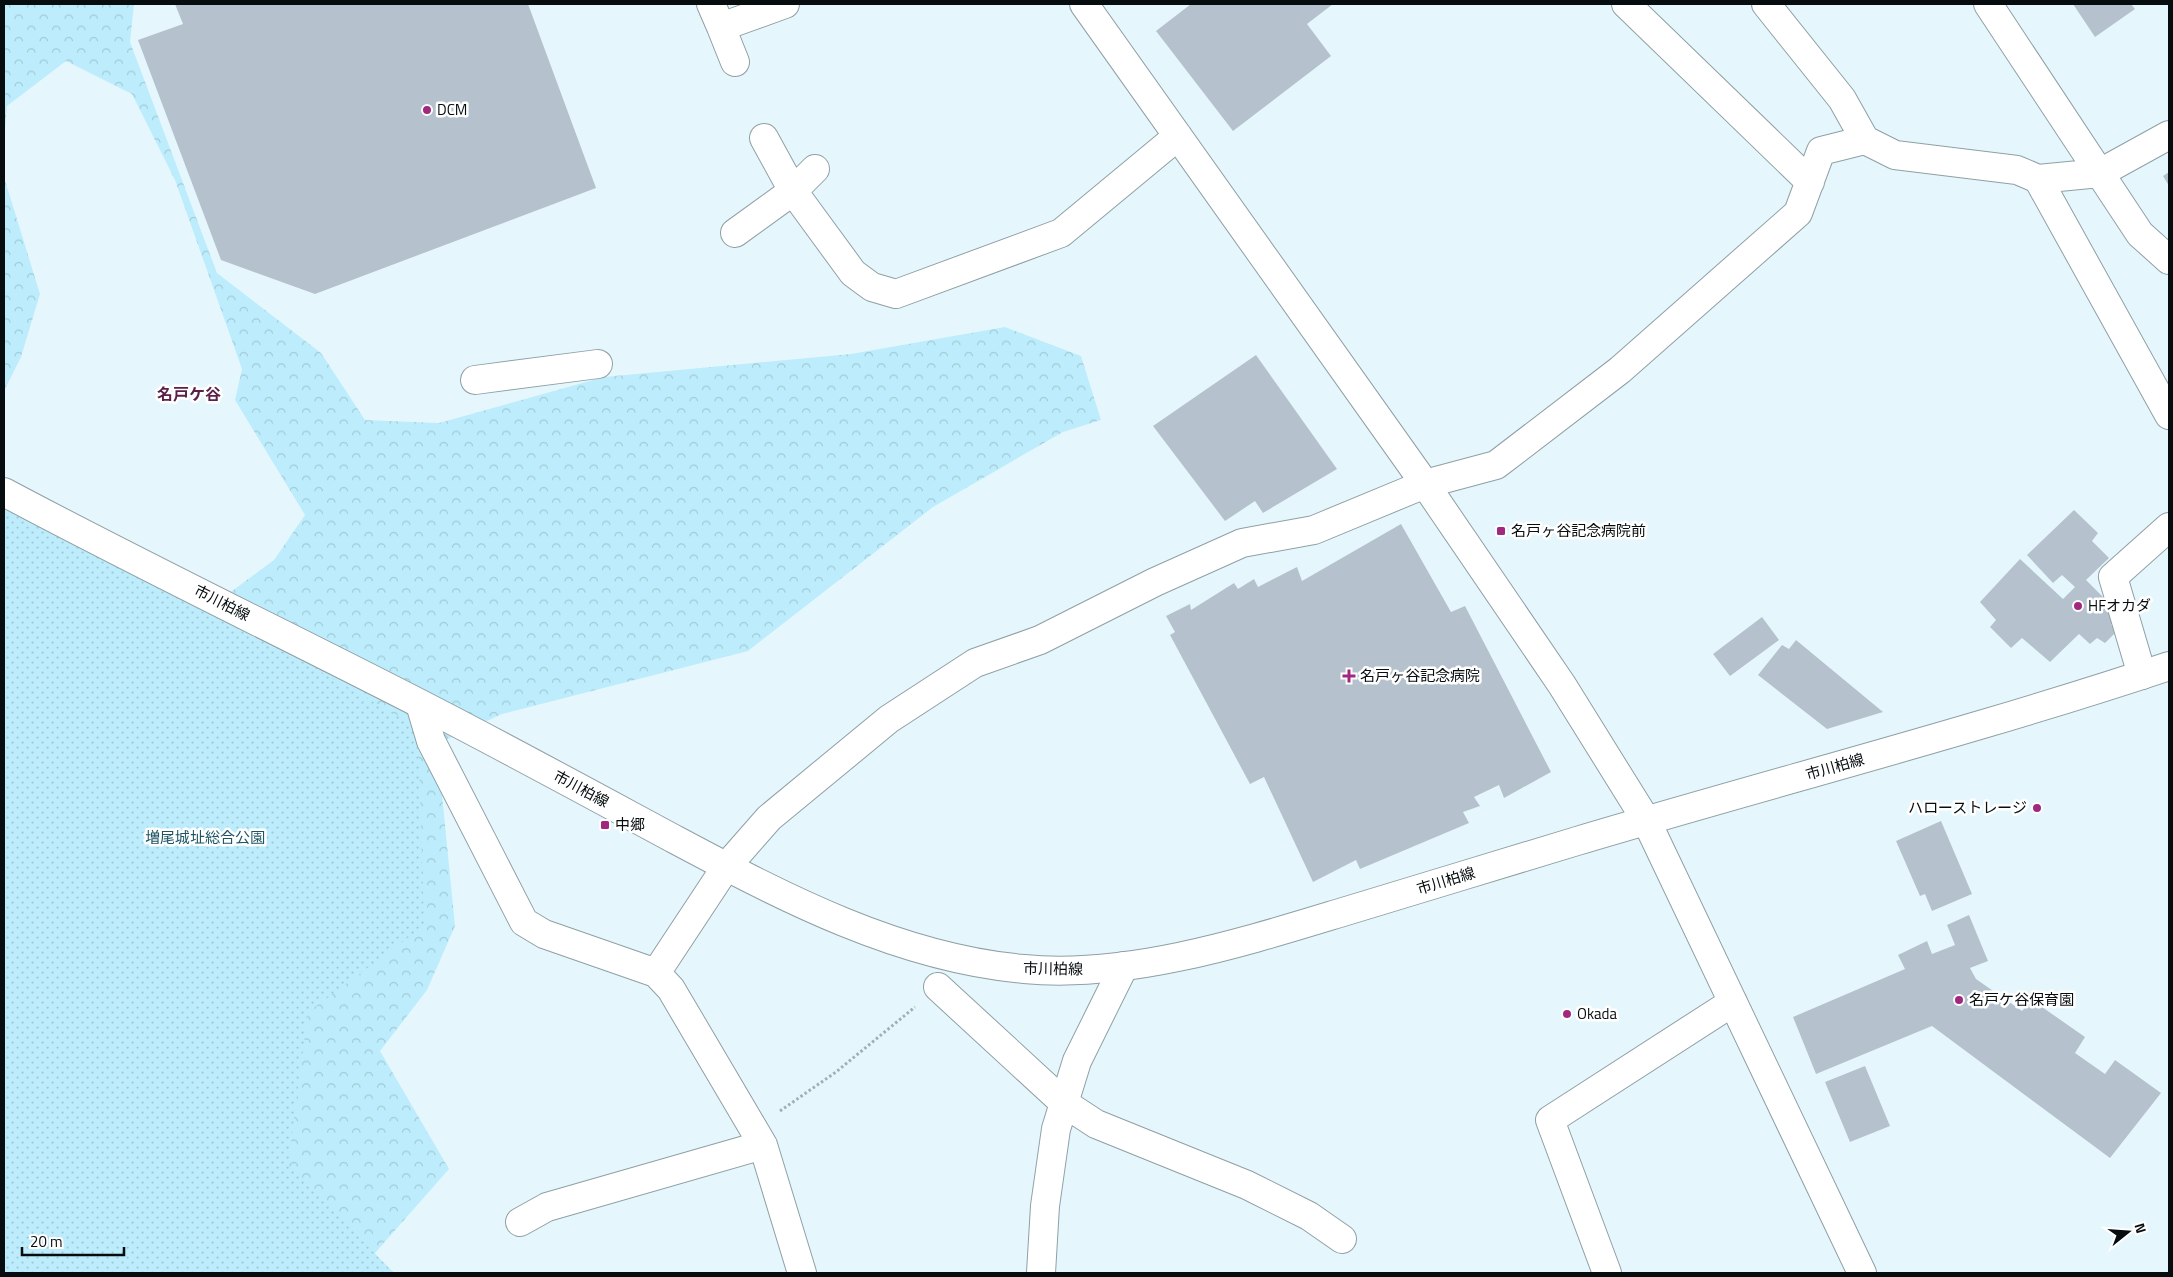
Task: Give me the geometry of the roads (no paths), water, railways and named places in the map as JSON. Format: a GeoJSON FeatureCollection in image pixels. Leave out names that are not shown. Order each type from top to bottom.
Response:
{"type":"FeatureCollection","features":[{"type":"Feature","properties":{"kind":"street"},"geometry":{"type":"LineString","coordinates":[[735,62],[716,16],[785,4]]}},
{"type":"Feature","properties":{"kind":"street"},"geometry":{"type":"LineString","coordinates":[[1084,4],[1425,484],[1562,685],[1646,820],[1862,1273]]}},
{"type":"Feature","properties":{"kind":"street"},"geometry":{"type":"LineString","coordinates":[[1626,4],[1810,182]]}},
{"type":"Feature","properties":{"kind":"street"},"geometry":{"type":"LineString","coordinates":[[1766,4],[1842,99],[1865,140],[1895,155],[2016,170],[2038,178],[2100,173],[2169,135]]}},
{"type":"Feature","properties":{"kind":"street"},"geometry":{"type":"LineString","coordinates":[[1988,4],[2140,234],[2169,260]]}},
{"type":"Feature","properties":{"kind":"street"},"geometry":{"type":"LineString","coordinates":[[764,138],[794,191],[853,274],[872,287],[896,294],[1061,233],[1178,136]]}},
{"type":"Feature","properties":{"kind":"street"},"geometry":{"type":"LineString","coordinates":[[656,974],[726,866],[769,818],[889,719],[975,664],[1040,640],[1155,582],[1242,543],[1314,530],[1425,484],[1496,465],[1620,370],[1798,213],[1821,151],[1865,140]]}},
{"type":"Feature","properties":{"kind":"street"},"geometry":{"type":"LineString","coordinates":[[735,233],[794,191],[815,168]]}},
{"type":"Feature","properties":{"kind":"street"},"geometry":{"type":"LineString","coordinates":[[2038,178],[2169,415]]}},
{"type":"Feature","properties":{"kind":"street"},"geometry":{"type":"LineString","coordinates":[[475,380],[598,364]]}},
{"type":"Feature","properties":{"kind":"street","name":"市川柏線"},"geometry":{"type":"LineString","coordinates":[[4,492],[420,704],[726,866],[834,920],[898,942],[962,958],[1021,969],[1075,971],[1124,966],[1237,943],[1646,820],[1912,745],[2169,666]]}},
{"type":"Feature","properties":{"kind":"street"},"geometry":{"type":"LineString","coordinates":[[2142,675],[2114,577],[2169,527]]}},
{"type":"Feature","properties":{"kind":"street"},"geometry":{"type":"LineString","coordinates":[[420,704],[431,741],[524,922],[544,934],[656,974],[670,989],[759,1137],[802,1273]]}},
{"type":"Feature","properties":{"kind":"street"},"geometry":{"type":"LineString","coordinates":[[1041,1273],[1045,1206],[1056,1129],[1077,1061],[1124,966]]}},
{"type":"Feature","properties":{"kind":"street"},"geometry":{"type":"LineString","coordinates":[[938,987],[1064,1103],[1096,1124],[1247,1185],[1309,1216],[1342,1239]]}},
{"type":"Feature","properties":{"kind":"street"},"geometry":{"type":"LineString","coordinates":[[1607,1273],[1550,1120],[1733,1002]]}},
{"type":"Feature","properties":{"kind":"street"},"geometry":{"type":"LineString","coordinates":[[520,1222],[547,1207],[759,1137]]}},
{"type":"Feature","properties":{"kind":"place","name":"DCM"},"geometry":{"type":"Point","coordinates":[427,110]}},
{"type":"Feature","properties":{"kind":"place","name":"名戸ヶ谷記念病院前"},"geometry":{"type":"Point","coordinates":[1501,531]}},
{"type":"Feature","properties":{"kind":"place","name":"HFオカダ"},"geometry":{"type":"Point","coordinates":[2078,606]}},
{"type":"Feature","properties":{"kind":"place","name":"名戸ヶ谷記念病院"},"geometry":{"type":"Point","coordinates":[1349,676]}},
{"type":"Feature","properties":{"kind":"place","name":"ハローストレージ"},"geometry":{"type":"Point","coordinates":[2037,808]}},
{"type":"Feature","properties":{"kind":"place","name":"中郷"},"geometry":{"type":"Point","coordinates":[605,825]}},
{"type":"Feature","properties":{"kind":"place","name":"名戸ケ谷保育園"},"geometry":{"type":"Point","coordinates":[1959,1000]}},
{"type":"Feature","properties":{"kind":"place","name":"Okada"},"geometry":{"type":"Point","coordinates":[1567,1014]}},
{"type":"Feature","properties":{"kind":"district","name":"名戸ケ谷"},"geometry":{"type":"Point","coordinates":[189,394]}},
{"type":"Feature","properties":{"kind":"park label","name":"増尾城址総合公園"},"geometry":{"type":"Point","coordinates":[205,838]}}]}
